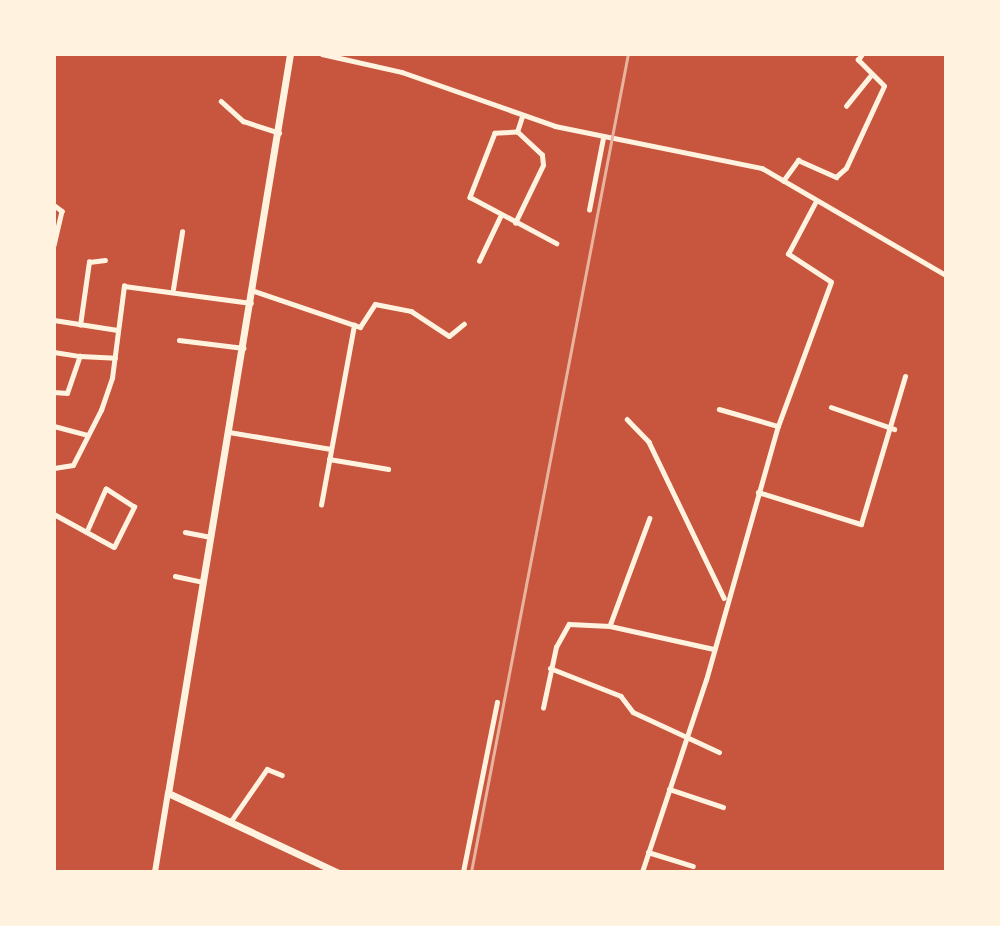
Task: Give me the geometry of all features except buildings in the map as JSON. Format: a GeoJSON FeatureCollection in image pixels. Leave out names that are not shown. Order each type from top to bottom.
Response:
{"type":"FeatureCollection","features":[{"type":"Feature","properties":{"kind":"main road"},"geometry":{"type":"LineString","coordinates":[[155,872],[254,291],[290,54]]}},
{"type":"Feature","properties":{"kind":"main road"},"geometry":{"type":"LineString","coordinates":[[168,793],[337,872]]}},
{"type":"Feature","properties":{"kind":"street"},"geometry":{"type":"LineString","coordinates":[[322,54],[402,72],[522,117],[603,138],[762,168],[815,203],[946,275]]}},
{"type":"Feature","properties":{"kind":"street"},"geometry":{"type":"LineString","coordinates":[[783,181],[800,160],[841,175],[883,92],[858,60],[862,54]]}},
{"type":"Feature","properties":{"kind":"street"},"geometry":{"type":"LineString","coordinates":[[846,106],[871,75]]}},
{"type":"Feature","properties":{"kind":"street"},"geometry":{"type":"LineString","coordinates":[[221,101],[243,121],[279,133]]}},
{"type":"Feature","properties":{"kind":"street"},"geometry":{"type":"LineString","coordinates":[[517,132],[522,117]]}},
{"type":"Feature","properties":{"kind":"street"},"geometry":{"type":"LineString","coordinates":[[515,222],[543,159],[517,132],[495,133],[470,192],[500,217],[556,243]]}},
{"type":"Feature","properties":{"kind":"street"},"geometry":{"type":"LineString","coordinates":[[589,210],[603,138]]}},
{"type":"Feature","properties":{"kind":"street"},"geometry":{"type":"LineString","coordinates":[[642,872],[714,649],[724,598],[778,426],[831,282],[788,254],[815,203]]}},
{"type":"Feature","properties":{"kind":"street"},"geometry":{"type":"LineString","coordinates":[[54,205],[62,211],[54,245]]}},
{"type":"Feature","properties":{"kind":"street"},"geometry":{"type":"LineString","coordinates":[[479,261],[500,217]]}},
{"type":"Feature","properties":{"kind":"street"},"geometry":{"type":"LineString","coordinates":[[173,289],[182,232]]}},
{"type":"Feature","properties":{"kind":"street"},"geometry":{"type":"LineString","coordinates":[[80,325],[89,262],[105,260]]}},
{"type":"Feature","properties":{"kind":"street"},"geometry":{"type":"LineString","coordinates":[[54,468],[68,470],[88,435],[115,358],[124,286],[173,289],[252,303]]}},
{"type":"Feature","properties":{"kind":"street"},"geometry":{"type":"LineString","coordinates":[[254,291],[354,325],[365,325],[375,304],[411,311],[449,336],[464,324]]}},
{"type":"Feature","properties":{"kind":"street"},"geometry":{"type":"LineString","coordinates":[[54,320],[117,330]]}},
{"type":"Feature","properties":{"kind":"street"},"geometry":{"type":"LineString","coordinates":[[321,505],[354,325]]}},
{"type":"Feature","properties":{"kind":"street"},"geometry":{"type":"LineString","coordinates":[[178,340],[244,348]]}},
{"type":"Feature","properties":{"kind":"street"},"geometry":{"type":"LineString","coordinates":[[54,352],[115,358]]}},
{"type":"Feature","properties":{"kind":"street"},"geometry":{"type":"LineString","coordinates":[[54,392],[67,393],[80,356]]}},
{"type":"Feature","properties":{"kind":"street"},"geometry":{"type":"LineString","coordinates":[[758,492],[861,524],[894,429],[905,376]]}},
{"type":"Feature","properties":{"kind":"street"},"geometry":{"type":"LineString","coordinates":[[831,407],[894,429]]}},
{"type":"Feature","properties":{"kind":"street"},"geometry":{"type":"LineString","coordinates":[[719,409],[778,426]]}},
{"type":"Feature","properties":{"kind":"street"},"geometry":{"type":"LineString","coordinates":[[627,419],[649,442],[724,598]]}},
{"type":"Feature","properties":{"kind":"street"},"geometry":{"type":"LineString","coordinates":[[54,426],[88,435]]}},
{"type":"Feature","properties":{"kind":"street"},"geometry":{"type":"LineString","coordinates":[[230,432],[331,449]]}},
{"type":"Feature","properties":{"kind":"street"},"geometry":{"type":"LineString","coordinates":[[329,459],[388,469]]}},
{"type":"Feature","properties":{"kind":"street"},"geometry":{"type":"LineString","coordinates":[[54,514],[87,532],[117,546],[134,507],[106,489],[87,532]]}},
{"type":"Feature","properties":{"kind":"street"},"geometry":{"type":"LineString","coordinates":[[610,626],[650,519]]}},
{"type":"Feature","properties":{"kind":"street"},"geometry":{"type":"LineString","coordinates":[[185,532],[211,537]]}},
{"type":"Feature","properties":{"kind":"street"},"geometry":{"type":"LineString","coordinates":[[175,576],[203,582]]}},
{"type":"Feature","properties":{"kind":"street"},"geometry":{"type":"LineString","coordinates":[[543,708],[550,668],[574,620],[714,649]]}},
{"type":"Feature","properties":{"kind":"street"},"geometry":{"type":"LineString","coordinates":[[550,668],[686,733],[719,752]]}},
{"type":"Feature","properties":{"kind":"street"},"geometry":{"type":"LineString","coordinates":[[463,872],[497,702]]}},
{"type":"Feature","properties":{"kind":"street"},"geometry":{"type":"LineString","coordinates":[[231,821],[267,769],[282,775]]}},
{"type":"Feature","properties":{"kind":"street"},"geometry":{"type":"LineString","coordinates":[[669,789],[723,807]]}},
{"type":"Feature","properties":{"kind":"street"},"geometry":{"type":"LineString","coordinates":[[648,852],[693,866]]}},
{"type":"Feature","properties":{"kind":"railway"},"geometry":{"type":"LineString","coordinates":[[471,872],[628,54]]}}]}
